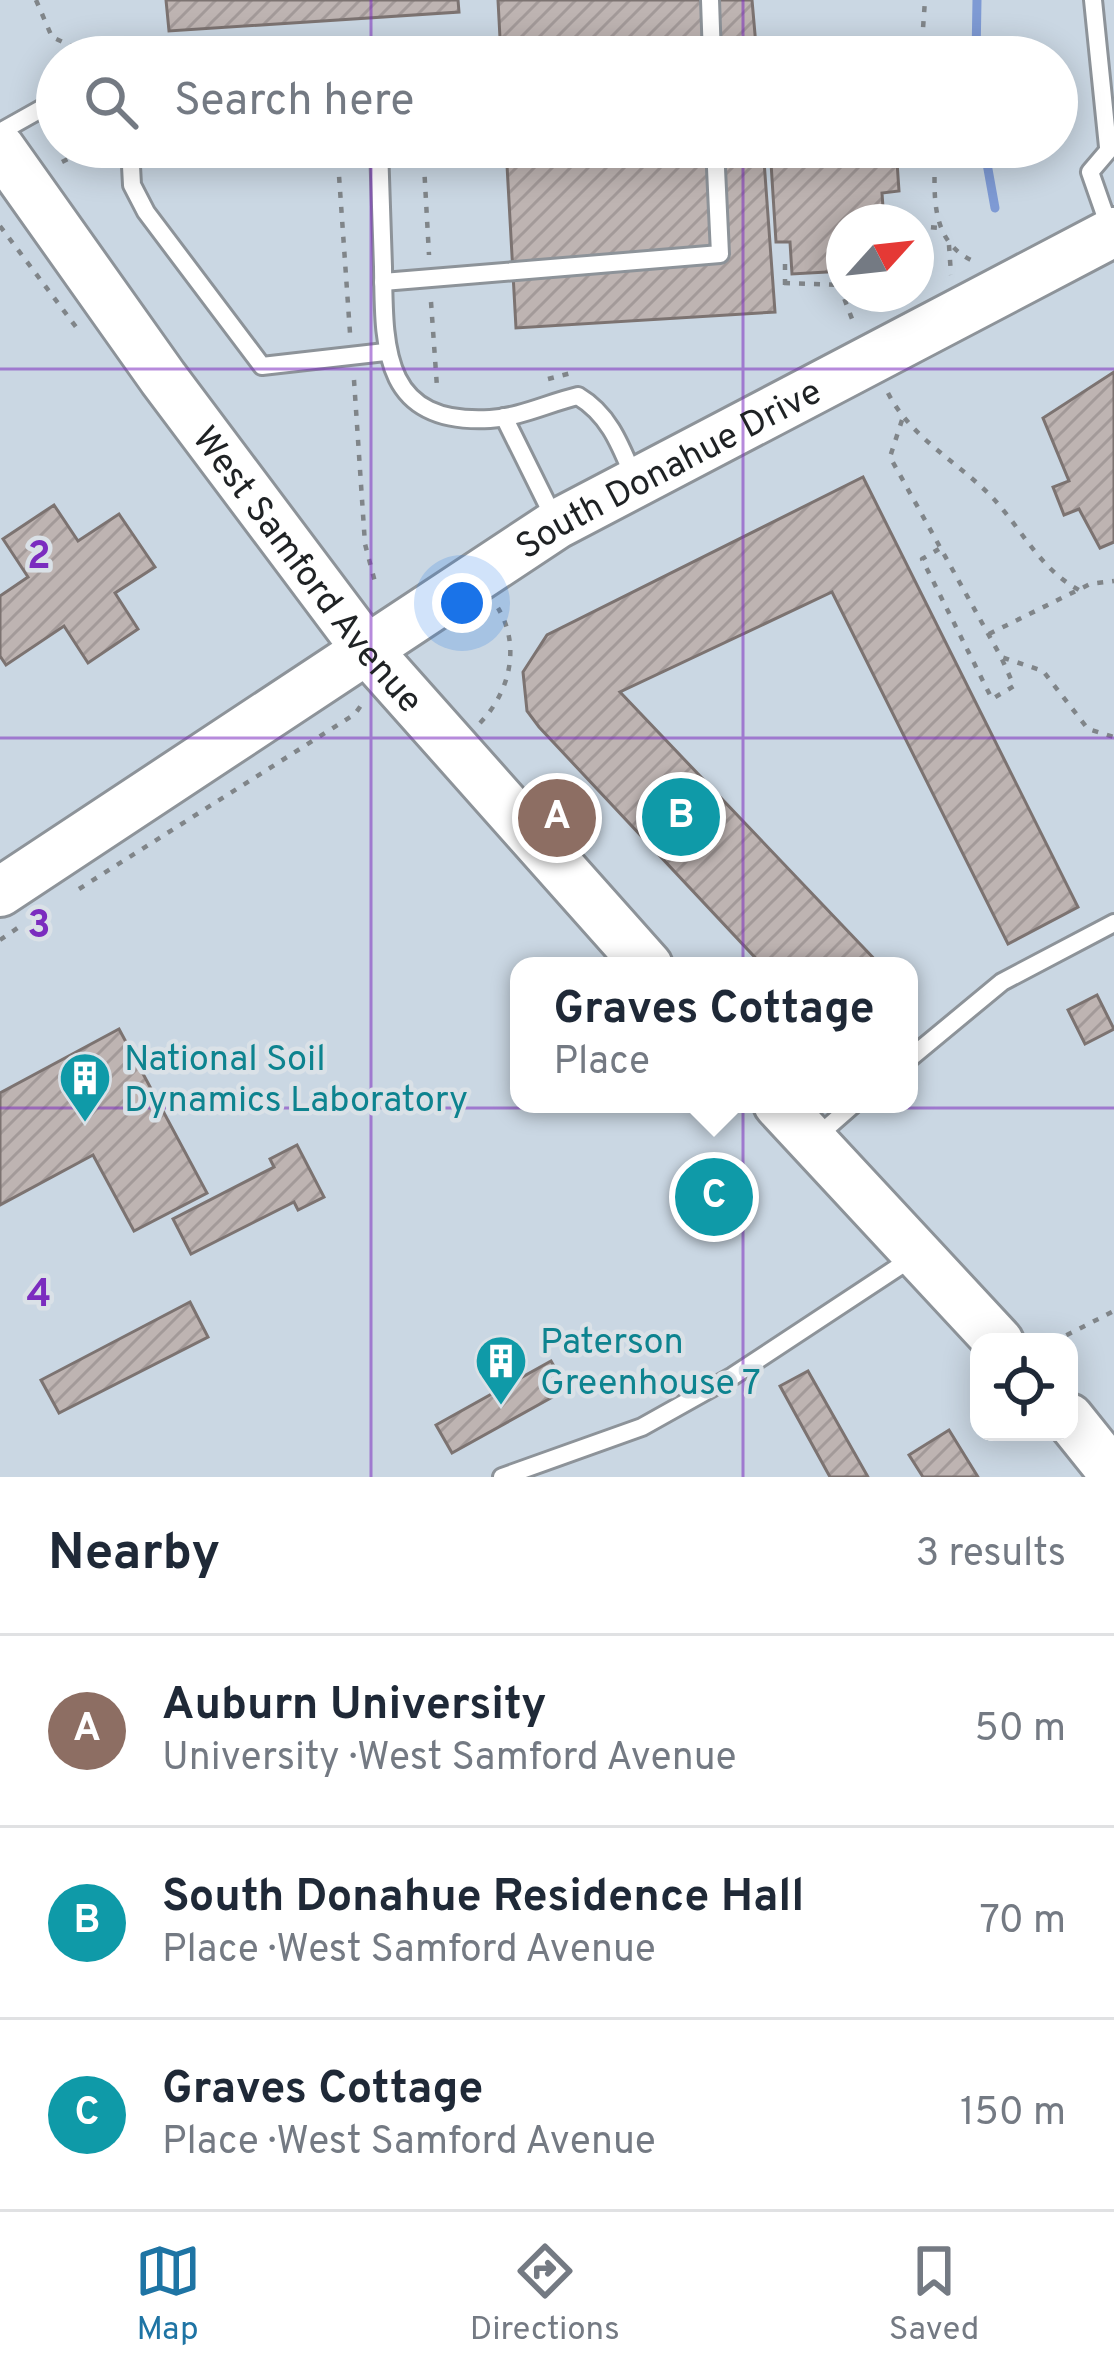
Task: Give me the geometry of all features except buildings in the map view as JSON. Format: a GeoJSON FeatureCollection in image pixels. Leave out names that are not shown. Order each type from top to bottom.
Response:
{"type":"FeatureCollection","features":[{"type":"Feature","properties":{"kind":"street","name":"West Samford Avenue"},"geometry":{"type":"LineString","coordinates":[[0,148],[163,378],[367,650],[639,957]]}},
{"type":"Feature","properties":{"kind":"street","name":"South Donahue Drive"},"geometry":{"type":"LineString","coordinates":[[10,909],[367,650],[557,524],[1112,233]]}},
{"type":"Feature","properties":{"kind":"street"},"geometry":{"type":"LineString","coordinates":[[786,1113],[991,1333]]}},
{"type":"Feature","properties":{"kind":"street"},"geometry":{"type":"LineString","coordinates":[[1078,1429],[1114,1474]]}},
{"type":"Feature","properties":{"kind":"lane"},"geometry":{"type":"LineString","coordinates":[[710,0],[711,36]]}},
{"type":"Feature","properties":{"kind":"lane"},"geometry":{"type":"LineString","coordinates":[[1093,0],[1111,146],[1090,172],[1112,233]]}},
{"type":"Feature","properties":{"kind":"lane"},"geometry":{"type":"LineString","coordinates":[[0,132],[36,112]]}},
{"type":"Feature","properties":{"kind":"lane"},"geometry":{"type":"LineString","coordinates":[[131,168],[132,185],[146,212],[262,366],[385,352]]}},
{"type":"Feature","properties":{"kind":"lane"},"geometry":{"type":"LineString","coordinates":[[380,168],[385,352],[410,398],[426,410],[454,417],[504,417],[578,396],[597,407],[637,482]]}},
{"type":"Feature","properties":{"kind":"lane"},"geometry":{"type":"LineString","coordinates":[[383,282],[719,254],[717,168]]}},
{"type":"Feature","properties":{"kind":"lane"},"geometry":{"type":"LineString","coordinates":[[504,417],[557,524]]}},
{"type":"Feature","properties":{"kind":"lane"},"geometry":{"type":"LineString","coordinates":[[918,1051],[1002,982],[1114,922]]}},
{"type":"Feature","properties":{"kind":"lane"},"geometry":{"type":"LineString","coordinates":[[812,1140],[844,1113]]}},
{"type":"Feature","properties":{"kind":"lane"},"geometry":{"type":"LineString","coordinates":[[502,1477],[642,1427],[733,1376],[918,1254]]}},
{"type":"Feature","properties":{"kind":"path"},"geometry":{"type":"LineString","coordinates":[[36,0],[52,36]]}},
{"type":"Feature","properties":{"kind":"path"},"geometry":{"type":"LineString","coordinates":[[922,36],[925,0]]}},
{"type":"Feature","properties":{"kind":"path"},"geometry":{"type":"LineString","coordinates":[[424,168],[437,393]]}},
{"type":"Feature","properties":{"kind":"path"},"geometry":{"type":"LineString","coordinates":[[936,168],[938,228],[949,245],[985,267]]}},
{"type":"Feature","properties":{"kind":"path"},"geometry":{"type":"LineString","coordinates":[[934,228],[938,228]]}},
{"type":"Feature","properties":{"kind":"path"},"geometry":{"type":"LineString","coordinates":[[949,245],[950,285]]}},
{"type":"Feature","properties":{"kind":"path"},"geometry":{"type":"LineString","coordinates":[[784,264],[785,287],[826,286]]}},
{"type":"Feature","properties":{"kind":"path"},"geometry":{"type":"LineString","coordinates":[[851,312],[859,334]]}},
{"type":"Feature","properties":{"kind":"path"},"geometry":{"type":"LineString","coordinates":[[538,386],[559,373],[581,373]]}},
{"type":"Feature","properties":{"kind":"path"},"geometry":{"type":"LineString","coordinates":[[883,383],[902,420],[989,494],[1047,565],[1079,590]]}},
{"type":"Feature","properties":{"kind":"path"},"geometry":{"type":"LineString","coordinates":[[902,420],[890,457],[942,548],[989,634],[1014,686],[992,699],[922,559],[942,548]]}},
{"type":"Feature","properties":{"kind":"path"},"geometry":{"type":"LineString","coordinates":[[989,634],[1079,590],[1114,581]]}},
{"type":"Feature","properties":{"kind":"path"},"geometry":{"type":"LineString","coordinates":[[473,730],[497,705],[511,659],[507,624],[492,598]]}},
{"type":"Feature","properties":{"kind":"path"},"geometry":{"type":"LineString","coordinates":[[1001,657],[1043,671],[1088,729],[1114,736]]}},
{"type":"Feature","properties":{"kind":"path"},"geometry":{"type":"LineString","coordinates":[[79,889],[355,714],[364,701]]}},
{"type":"Feature","properties":{"kind":"path"},"geometry":{"type":"LineString","coordinates":[[0,940],[10,909]]}},
{"type":"Feature","properties":{"kind":"path"},"geometry":{"type":"LineString","coordinates":[[1070,1333],[1114,1310]]}},
{"type":"Feature","properties":{"kind":"shaded area"},"geometry":{"type":"Polygon","coordinates":[[[0,0],[1114,0],[1114,1477],[0,1477],[0,0]]]}},
{"type":"Feature","properties":{"kind":"waterway"},"geometry":{"type":"LineString","coordinates":[[976,36],[977,0]]}},
{"type":"Feature","properties":{"kind":"waterway"},"geometry":{"type":"LineString","coordinates":[[988,168],[995,208]]}},
{"type":"Feature","properties":{"kind":"place","name":"South Donahue Residence Hall"},"geometry":{"type":"Point","coordinates":[681,817]}},
{"type":"Feature","properties":{"kind":"place","name":"Auburn University"},"geometry":{"type":"Point","coordinates":[557,818]}},
{"type":"Feature","properties":{"kind":"place","name":"National Soil Dynamics Laboratory"},"geometry":{"type":"Point","coordinates":[85,1124]}},
{"type":"Feature","properties":{"kind":"place","name":"Graves Cottage"},"geometry":{"type":"Point","coordinates":[714,1197]}},
{"type":"Feature","properties":{"kind":"place","name":"Paterson Greenhouse 7"},"geometry":{"type":"Point","coordinates":[501,1407]}}]}
